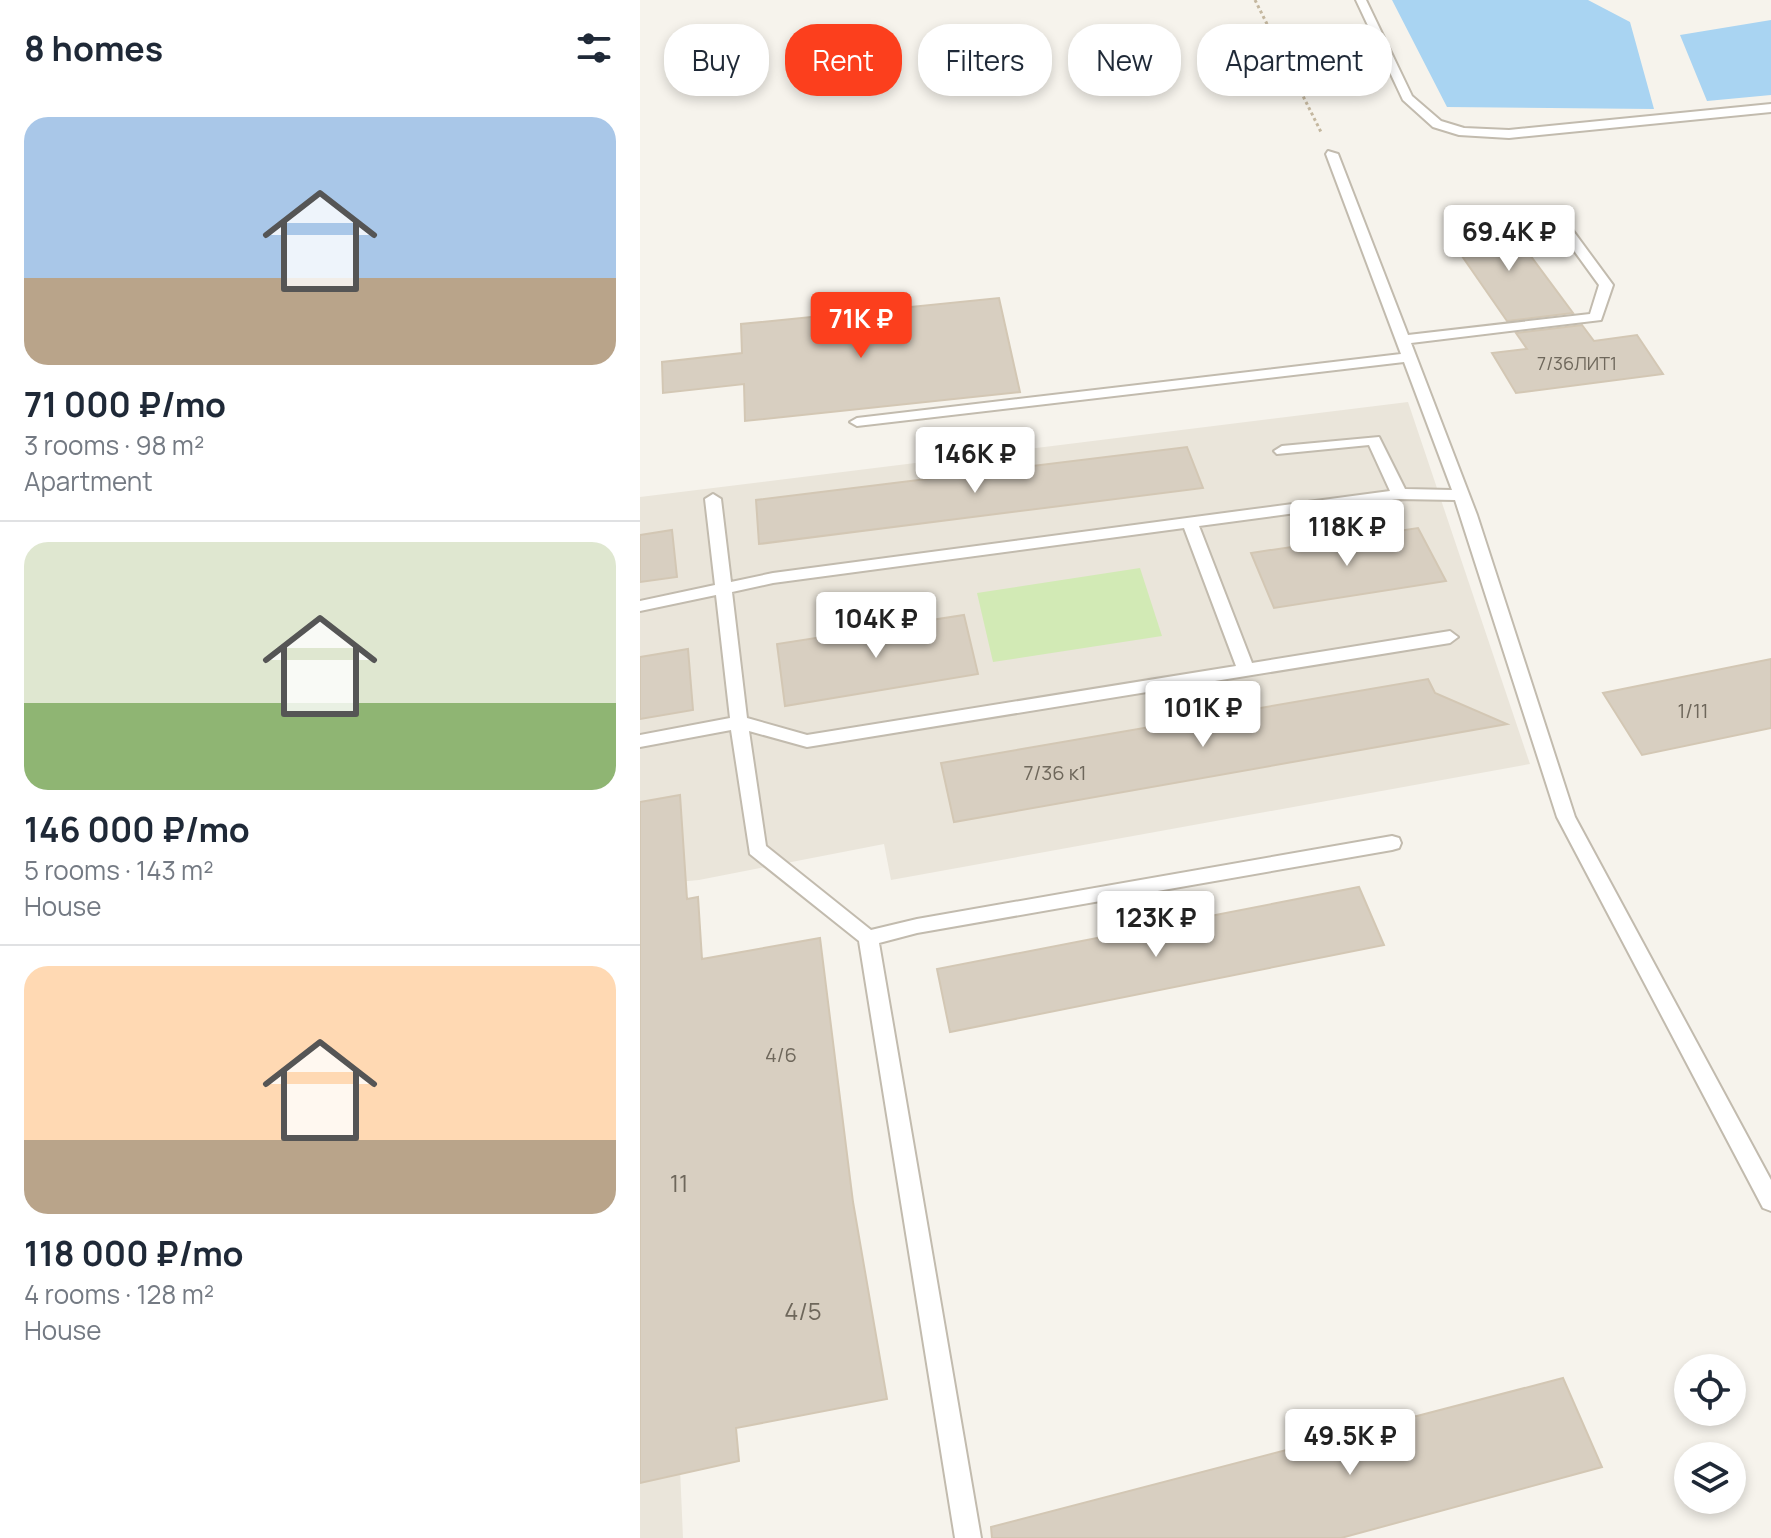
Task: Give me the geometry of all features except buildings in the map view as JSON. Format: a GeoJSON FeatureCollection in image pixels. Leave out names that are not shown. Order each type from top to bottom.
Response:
{"type":"FeatureCollection","features":[{"type":"Feature","properties":{"kind":"lane"},"geometry":{"type":"LineString","coordinates":[[1361,0],[1407,98],[1437,124],[1463,132],[1509,134],[1771,108]]}},
{"type":"Feature","properties":{"kind":"lane"},"geometry":{"type":"LineString","coordinates":[[1332,154],[1461,495],[1566,817],[1771,1201]]}},
{"type":"Feature","properties":{"kind":"lane"},"geometry":{"type":"LineString","coordinates":[[1402,340],[1596,317],[1606,285],[1552,212]]}},
{"type":"Feature","properties":{"kind":"lane"},"geometry":{"type":"LineString","coordinates":[[857,422],[1409,357]]}},
{"type":"Feature","properties":{"kind":"lane"},"geometry":{"type":"LineString","coordinates":[[1282,451],[1374,440],[1399,494]]}},
{"type":"Feature","properties":{"kind":"lane"},"geometry":{"type":"LineString","coordinates":[[640,606],[773,578],[1399,494],[1461,495]]}},
{"type":"Feature","properties":{"kind":"lane"},"geometry":{"type":"LineString","coordinates":[[713,499],[757,849],[868,938],[968,1538]]}},
{"type":"Feature","properties":{"kind":"lane"},"geometry":{"type":"LineString","coordinates":[[1190,522],[1246,670]]}},
{"type":"Feature","properties":{"kind":"lane"},"geometry":{"type":"LineString","coordinates":[[640,741],[739,722],[807,741],[1450,637]]}},
{"type":"Feature","properties":{"kind":"lane"},"geometry":{"type":"LineString","coordinates":[[868,938],[917,926],[1392,843]]}},
{"type":"Feature","properties":{"kind":"path"},"geometry":{"type":"LineString","coordinates":[[1255,0],[1332,154]]}},
{"type":"Feature","properties":{"kind":"shaded area"},"geometry":{"type":"Polygon","coordinates":[[[1408,402],[1530,764],[891,880],[884,844],[699,880],[655,884],[683,1538],[640,1538],[640,497],[1408,402]]]}},
{"type":"Feature","properties":{"kind":"green space"},"geometry":{"type":"Polygon","coordinates":[[[1140,568],[1162,636],[993,662],[977,593],[1140,568]]]}},
{"type":"Feature","properties":{"kind":"water"},"geometry":{"type":"Polygon","coordinates":[[[1392,0],[1588,0],[1630,22],[1654,109],[1447,107],[1392,0]]]}},
{"type":"Feature","properties":{"kind":"water"},"geometry":{"type":"Polygon","coordinates":[[[1771,20],[1771,95],[1707,101],[1680,35],[1771,20]]]}}]}
